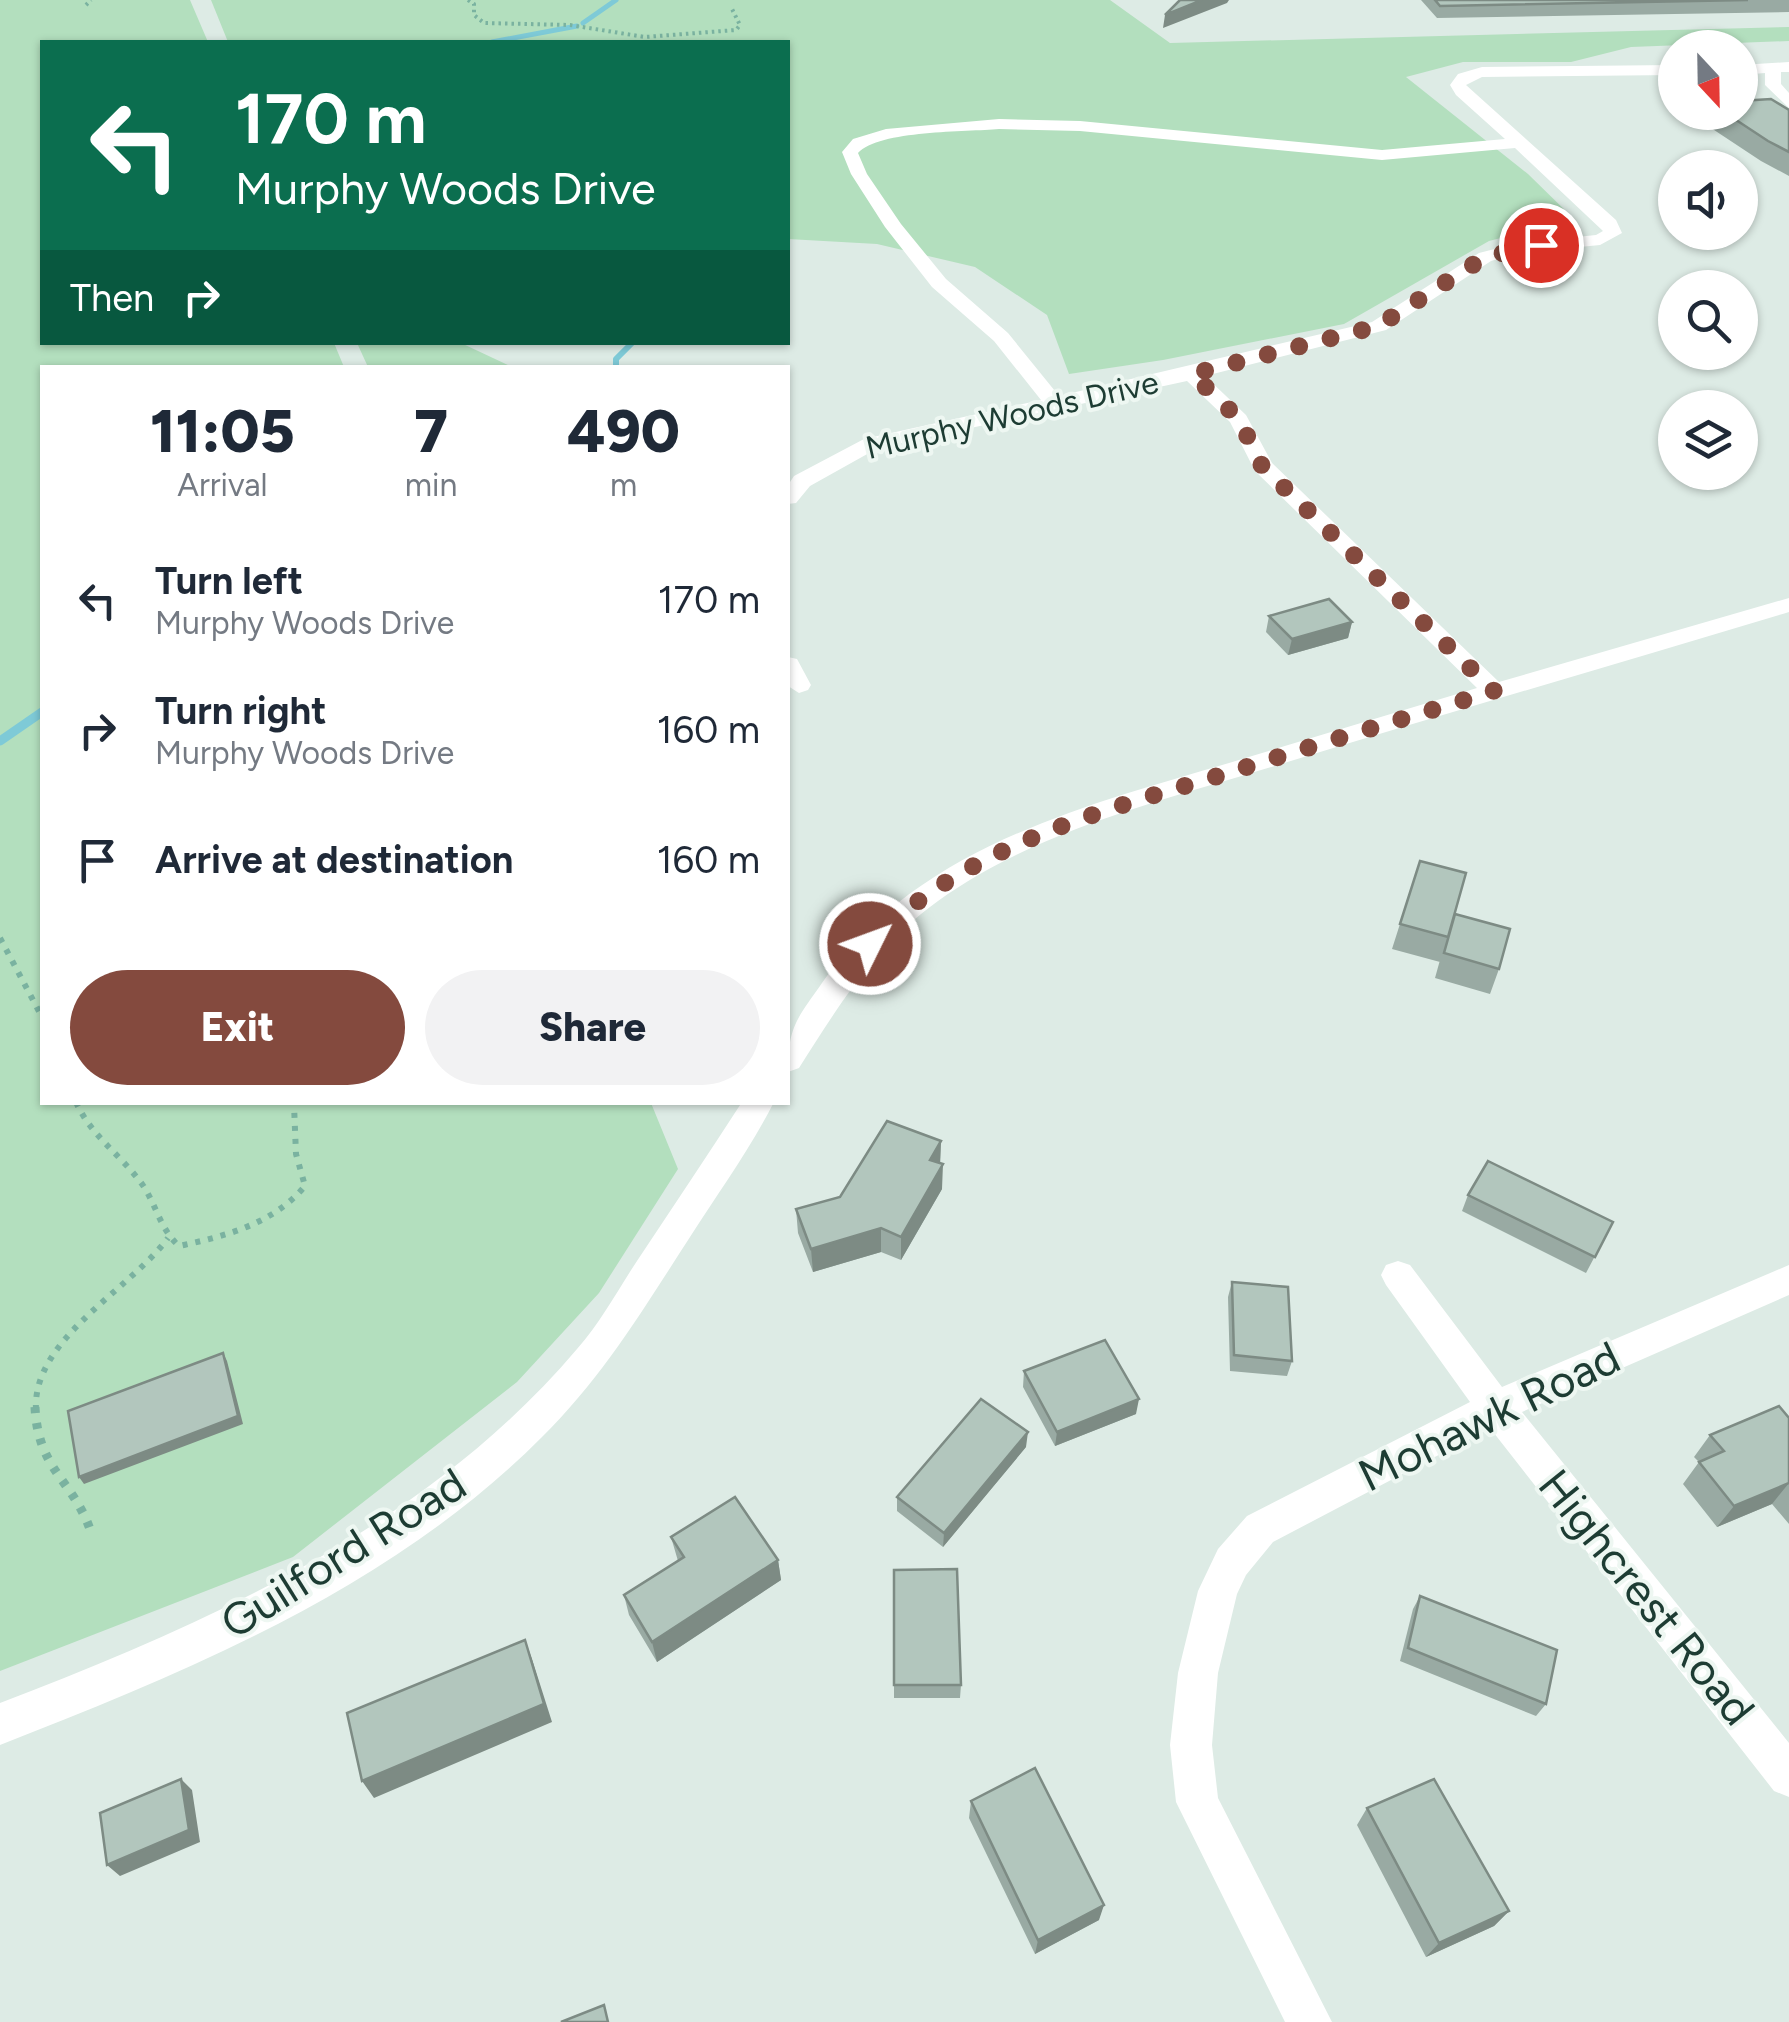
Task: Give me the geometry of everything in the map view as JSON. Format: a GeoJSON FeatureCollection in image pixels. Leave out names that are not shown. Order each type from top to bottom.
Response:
{"type":"FeatureCollection","features":[{"type":"Feature","properties":{"kind":"street"},"geometry":{"type":"LineString","coordinates":[[1781,69],[1773,85],[1789,103]]}},
{"type":"Feature","properties":{"kind":"street","name":"Murphy Woods Drive"},"geometry":{"type":"LineString","coordinates":[[790,496],[802,481],[871,443],[1052,401],[1192,374],[1378,326],[1485,257],[1518,248],[1600,240],[1613,232],[1610,224],[1461,92],[1458,85],[1462,77],[1497,71],[1658,70]]}},
{"type":"Feature","properties":{"kind":"street"},"geometry":{"type":"LineString","coordinates":[[1052,401],[1001,337],[940,283],[894,227],[854,163],[850,152],[859,142],[886,134],[950,127],[1043,124],[1382,155],[1519,143]]}},
{"type":"Feature","properties":{"kind":"street","name":"Murphy Woods Drive"},"geometry":{"type":"LineString","coordinates":[[1192,374],[1239,419],[1262,466],[1494,691]]}},
{"type":"Feature","properties":{"kind":"street"},"geometry":{"type":"LineString","coordinates":[[790,1057],[852,963],[887,926],[936,890],[1005,850],[1097,814],[1789,605]]}},
{"type":"Feature","properties":{"kind":"street","name":"Guilford Road"},"geometry":{"type":"LineString","coordinates":[[0,1724],[186,1650],[300,1590],[407,1524],[514,1440],[590,1361],[757,1105]]}},
{"type":"Feature","properties":{"kind":"street","name":"Highcrest Road"},"geometry":{"type":"LineString","coordinates":[[1398,1274],[1495,1407],[1789,1776]]}},
{"type":"Feature","properties":{"kind":"street","name":"Mohawk Road"},"geometry":{"type":"LineString","coordinates":[[1309,2022],[1197,1802],[1191,1745],[1198,1673],[1218,1590],[1232,1562],[1260,1529],[1495,1407],[1789,1279]]}},
{"type":"Feature","properties":{"kind":"path"},"geometry":{"type":"LineString","coordinates":[[86,5],[90,0]]}},
{"type":"Feature","properties":{"kind":"path"},"geometry":{"type":"LineString","coordinates":[[468,0],[474,4],[474,16],[484,23],[570,24],[644,37],[736,30],[740,25],[732,8]]}},
{"type":"Feature","properties":{"kind":"path"},"geometry":{"type":"LineString","coordinates":[[0,938],[40,1013]]}},
{"type":"Feature","properties":{"kind":"path"},"geometry":{"type":"LineString","coordinates":[[77,1105],[85,1126],[140,1181],[168,1238],[178,1246],[205,1241],[271,1215],[295,1201],[305,1186],[296,1154],[294,1105]]}},
{"type":"Feature","properties":{"kind":"path"},"geometry":{"type":"LineString","coordinates":[[91,1532],[76,1496],[58,1481],[46,1460],[35,1426],[43,1368],[64,1335],[142,1271],[168,1238]]}},
{"type":"Feature","properties":{"kind":"green space"},"geometry":{"type":"Polygon","coordinates":[[[0,0],[190,0],[207,40],[40,40],[40,345],[335,345],[343,365],[40,365],[40,1105],[652,1105],[678,1169],[599,1293],[517,1382],[293,1557],[0,1671],[0,0]]]}},
{"type":"Feature","properties":{"kind":"green space"},"geometry":{"type":"Polygon","coordinates":[[[211,0],[1110,0],[1170,43],[1658,30],[1658,46],[1631,47],[1571,62],[1463,62],[1406,77],[1528,174],[1574,219],[1489,241],[1344,324],[1163,360],[1069,374],[1047,315],[975,267],[877,244],[790,239],[790,40],[227,40],[211,0]]]}},
{"type":"Feature","properties":{"kind":"green space"},"geometry":{"type":"Polygon","coordinates":[[[1789,27],[1789,41],[1758,42],[1758,30],[1673,30],[1789,27]]]}},
{"type":"Feature","properties":{"kind":"green space"},"geometry":{"type":"Polygon","coordinates":[[[358,345],[465,345],[508,365],[367,365],[358,345]]]}},
{"type":"Feature","properties":{"kind":"building"},"geometry":{"type":"Polygon","coordinates":[[[1180,0],[1202,0],[1165,15],[1180,0]]]}},
{"type":"Feature","properties":{"kind":"building"},"geometry":{"type":"Polygon","coordinates":[[[1435,0],[1748,0],[1440,6],[1435,0]]]}},
{"type":"Feature","properties":{"kind":"building"},"geometry":{"type":"Polygon","coordinates":[[[1771,99],[1789,110],[1789,152],[1751,130],[1758,130],[1758,100],[1771,99]]]}},
{"type":"Feature","properties":{"kind":"building"},"geometry":{"type":"Polygon","coordinates":[[[1329,599],[1352,622],[1292,639],[1269,616],[1329,599]]]}},
{"type":"Feature","properties":{"kind":"building"},"geometry":{"type":"Polygon","coordinates":[[[1420,861],[1466,873],[1448,937],[1400,924],[1420,861]]]}},
{"type":"Feature","properties":{"kind":"building"},"geometry":{"type":"Polygon","coordinates":[[[1455,914],[1510,929],[1499,969],[1444,953],[1455,914]]]}},
{"type":"Feature","properties":{"kind":"building"},"geometry":{"type":"Polygon","coordinates":[[[887,1121],[941,1141],[930,1160],[943,1164],[901,1237],[881,1228],[811,1249],[796,1209],[840,1197],[887,1121]]]}},
{"type":"Feature","properties":{"kind":"building"},"geometry":{"type":"Polygon","coordinates":[[[1488,1161],[1613,1222],[1595,1257],[1468,1195],[1488,1161]]]}},
{"type":"Feature","properties":{"kind":"building"},"geometry":{"type":"Polygon","coordinates":[[[1232,1282],[1288,1287],[1292,1361],[1234,1355],[1232,1282]]]}},
{"type":"Feature","properties":{"kind":"building"},"geometry":{"type":"Polygon","coordinates":[[[1105,1340],[1139,1399],[1057,1432],[1024,1371],[1105,1340]]]}},
{"type":"Feature","properties":{"kind":"building"},"geometry":{"type":"Polygon","coordinates":[[[223,1353],[238,1416],[79,1477],[68,1411],[223,1353]]]}},
{"type":"Feature","properties":{"kind":"building"},"geometry":{"type":"Polygon","coordinates":[[[981,1399],[1028,1432],[944,1533],[897,1497],[981,1399]]]}},
{"type":"Feature","properties":{"kind":"building"},"geometry":{"type":"Polygon","coordinates":[[[1779,1406],[1789,1418],[1789,1483],[1734,1506],[1699,1462],[1724,1451],[1710,1435],[1779,1406]]]}},
{"type":"Feature","properties":{"kind":"building"},"geometry":{"type":"Polygon","coordinates":[[[735,1497],[778,1560],[652,1642],[624,1595],[684,1557],[671,1537],[735,1497]]]}},
{"type":"Feature","properties":{"kind":"building"},"geometry":{"type":"Polygon","coordinates":[[[957,1569],[961,1685],[894,1685],[894,1570],[957,1569]]]}},
{"type":"Feature","properties":{"kind":"building"},"geometry":{"type":"Polygon","coordinates":[[[1420,1596],[1557,1650],[1546,1704],[1408,1648],[1420,1596]]]}},
{"type":"Feature","properties":{"kind":"building"},"geometry":{"type":"Polygon","coordinates":[[[525,1640],[544,1704],[362,1781],[347,1713],[525,1640]]]}},
{"type":"Feature","properties":{"kind":"building"},"geometry":{"type":"Polygon","coordinates":[[[1035,1768],[1104,1905],[1038,1940],[971,1801],[1035,1768]]]}},
{"type":"Feature","properties":{"kind":"building"},"geometry":{"type":"Polygon","coordinates":[[[181,1779],[189,1830],[107,1865],[100,1813],[181,1779]]]}},
{"type":"Feature","properties":{"kind":"building"},"geometry":{"type":"Polygon","coordinates":[[[1434,1779],[1509,1911],[1439,1943],[1367,1808],[1434,1779]]]}},
{"type":"Feature","properties":{"kind":"building"},"geometry":{"type":"Polygon","coordinates":[[[604,2005],[608,2022],[561,2022],[604,2005]]]}},
{"type":"Feature","properties":{"kind":"waterway"},"geometry":{"type":"LineString","coordinates":[[583,23],[616,0]]}},
{"type":"Feature","properties":{"kind":"waterway"},"geometry":{"type":"LineString","coordinates":[[503,40],[577,26]]}},
{"type":"Feature","properties":{"kind":"waterway"},"geometry":{"type":"LineString","coordinates":[[616,365],[616,359],[630,345]]}},
{"type":"Feature","properties":{"kind":"waterway"},"geometry":{"type":"LineString","coordinates":[[0,741],[40,713]]}},
{"type":"Feature","properties":{"kind":"route"},"geometry":{"type":"LineString","coordinates":[[870,944],[887,926],[936,890],[1005,850],[1097,814],[1494,691],[1262,466],[1239,419],[1192,374],[1378,326],[1485,257],[1541,245]]}}]}
